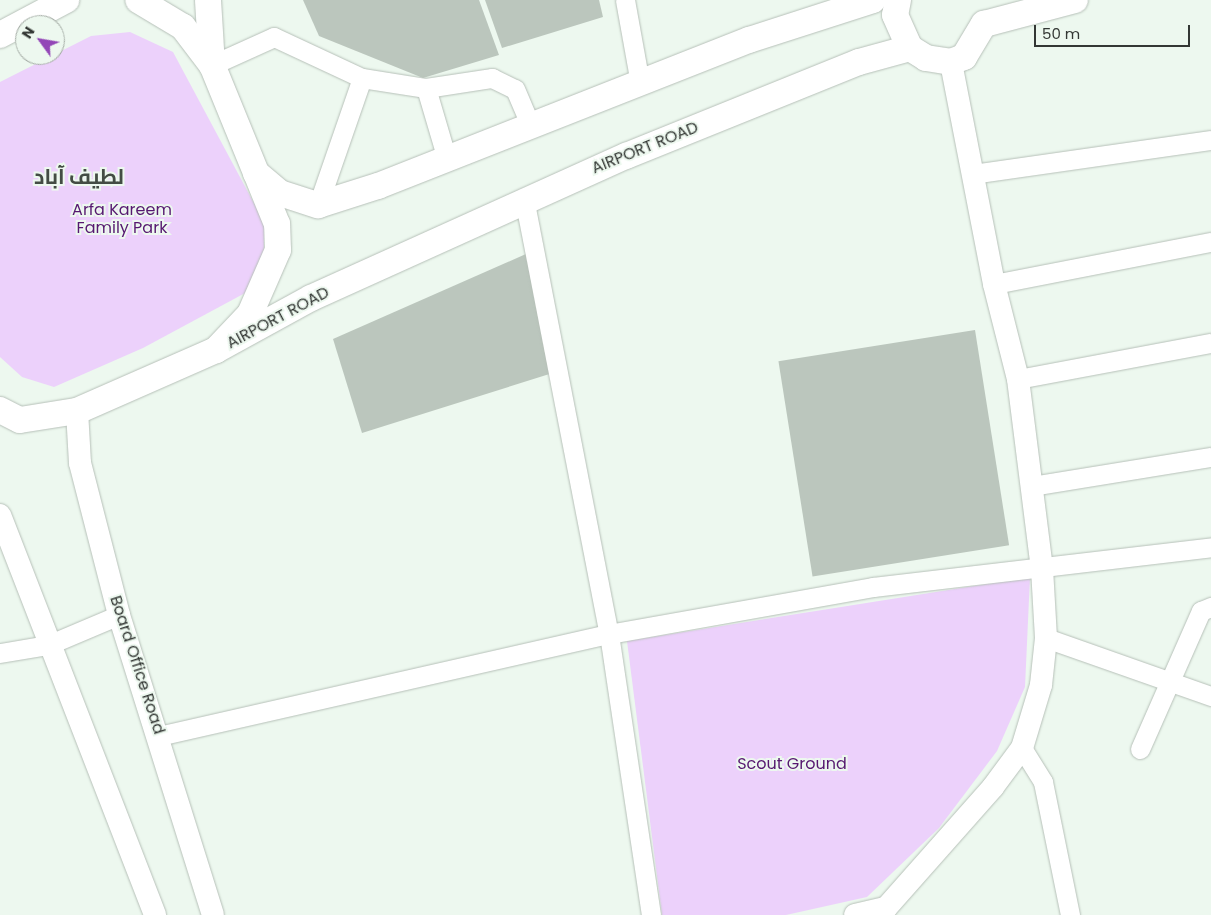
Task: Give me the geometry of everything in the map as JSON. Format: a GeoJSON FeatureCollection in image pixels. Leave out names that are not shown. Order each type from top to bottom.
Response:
{"type":"FeatureCollection","features":[{"type":"Feature","properties":{"kind":"main road"},"geometry":{"type":"LineString","coordinates":[[0,35],[66,0]]}},
{"type":"Feature","properties":{"kind":"main road"},"geometry":{"type":"LineString","coordinates":[[138,0],[183,27],[212,65],[277,224],[278,250],[250,314],[216,350]]}},
{"type":"Feature","properties":{"kind":"main road"},"geometry":{"type":"LineString","coordinates":[[208,0],[212,65]]}},
{"type":"Feature","properties":{"kind":"main road"},"geometry":{"type":"LineString","coordinates":[[256,173],[280,193],[318,205],[640,83],[873,0]]}},
{"type":"Feature","properties":{"kind":"main road"},"geometry":{"type":"LineString","coordinates":[[898,0],[895,14],[910,48],[926,58],[951,62],[964,57],[984,12],[1075,0]]}},
{"type":"Feature","properties":{"kind":"main road","name":"AIRPORT ROAD"},"geometry":{"type":"LineString","coordinates":[[0,410],[20,420],[77,411],[216,350],[311,298],[438,244],[524,198],[859,62],[910,48]]}},
{"type":"Feature","properties":{"kind":"street"},"geometry":{"type":"LineString","coordinates":[[625,0],[640,83]]}},
{"type":"Feature","properties":{"kind":"street"},"geometry":{"type":"LineString","coordinates":[[212,65],[274,37],[362,78],[426,88],[492,78],[515,89],[530,125]]}},
{"type":"Feature","properties":{"kind":"street"},"geometry":{"type":"LineString","coordinates":[[855,915],[887,912],[1022,748],[1041,685],[1046,638],[1042,569],[1018,379],[994,284],[951,62]]}},
{"type":"Feature","properties":{"kind":"street"},"geometry":{"type":"LineString","coordinates":[[318,205],[362,78]]}},
{"type":"Feature","properties":{"kind":"street"},"geometry":{"type":"LineString","coordinates":[[426,88],[446,156]]}},
{"type":"Feature","properties":{"kind":"street"},"geometry":{"type":"LineString","coordinates":[[972,174],[1211,140]]}},
{"type":"Feature","properties":{"kind":"street"},"geometry":{"type":"LineString","coordinates":[[524,198],[609,634],[650,915]]}},
{"type":"Feature","properties":{"kind":"street"},"geometry":{"type":"LineString","coordinates":[[994,284],[1211,242]]}},
{"type":"Feature","properties":{"kind":"street"},"geometry":{"type":"LineString","coordinates":[[1018,379],[1211,343]]}},
{"type":"Feature","properties":{"kind":"street","name":"Board Office Road"},"geometry":{"type":"LineString","coordinates":[[77,411],[80,464],[119,615],[159,736],[212,915]]}},
{"type":"Feature","properties":{"kind":"street"},"geometry":{"type":"LineString","coordinates":[[1031,486],[1211,457]]}},
{"type":"Feature","properties":{"kind":"street"},"geometry":{"type":"LineString","coordinates":[[0,515],[48,645],[155,915]]}},
{"type":"Feature","properties":{"kind":"street"},"geometry":{"type":"LineString","coordinates":[[159,736],[609,634],[872,587],[1042,569],[1211,547]]}},
{"type":"Feature","properties":{"kind":"street"},"geometry":{"type":"LineString","coordinates":[[1140,749],[1201,611],[1211,607]]}},
{"type":"Feature","properties":{"kind":"street"},"geometry":{"type":"LineString","coordinates":[[0,653],[48,645],[119,615]]}},
{"type":"Feature","properties":{"kind":"street"},"geometry":{"type":"LineString","coordinates":[[1046,638],[1211,696]]}},
{"type":"Feature","properties":{"kind":"street"},"geometry":{"type":"LineString","coordinates":[[1022,748],[1043,782],[1070,915]]}},
{"type":"Feature","properties":{"kind":"green space","name":"Arfa Kareem Family Park"},"geometry":{"type":"Polygon","coordinates":[[[130,32],[173,52],[264,222],[264,256],[247,292],[143,348],[54,387],[22,377],[0,357],[0,82],[34,65],[65,65],[65,49],[91,36],[130,32]]]}},
{"type":"Feature","properties":{"kind":"green space","name":"Scout Ground"},"geometry":{"type":"Polygon","coordinates":[[[1030,577],[1025,687],[997,751],[939,828],[867,897],[786,915],[662,915],[627,641],[1030,577]]]}},
{"type":"Feature","properties":{"kind":"building"},"geometry":{"type":"Polygon","coordinates":[[[303,0],[479,0],[499,55],[423,78],[319,36],[303,0]]]}},
{"type":"Feature","properties":{"kind":"building"},"geometry":{"type":"Polygon","coordinates":[[[485,0],[599,0],[603,17],[502,48],[485,0]]]}},
{"type":"Feature","properties":{"kind":"building"},"geometry":{"type":"Polygon","coordinates":[[[535,250],[559,371],[362,433],[333,339],[535,250]]]}},
{"type":"Feature","properties":{"kind":"building"},"geometry":{"type":"Polygon","coordinates":[[[975,330],[1009,545],[813,576],[778,361],[975,330]]]}},
{"type":"Feature","properties":{"kind":"district","name":"لطیف آباد"},"geometry":{"type":"Point","coordinates":[79,177]}}]}
